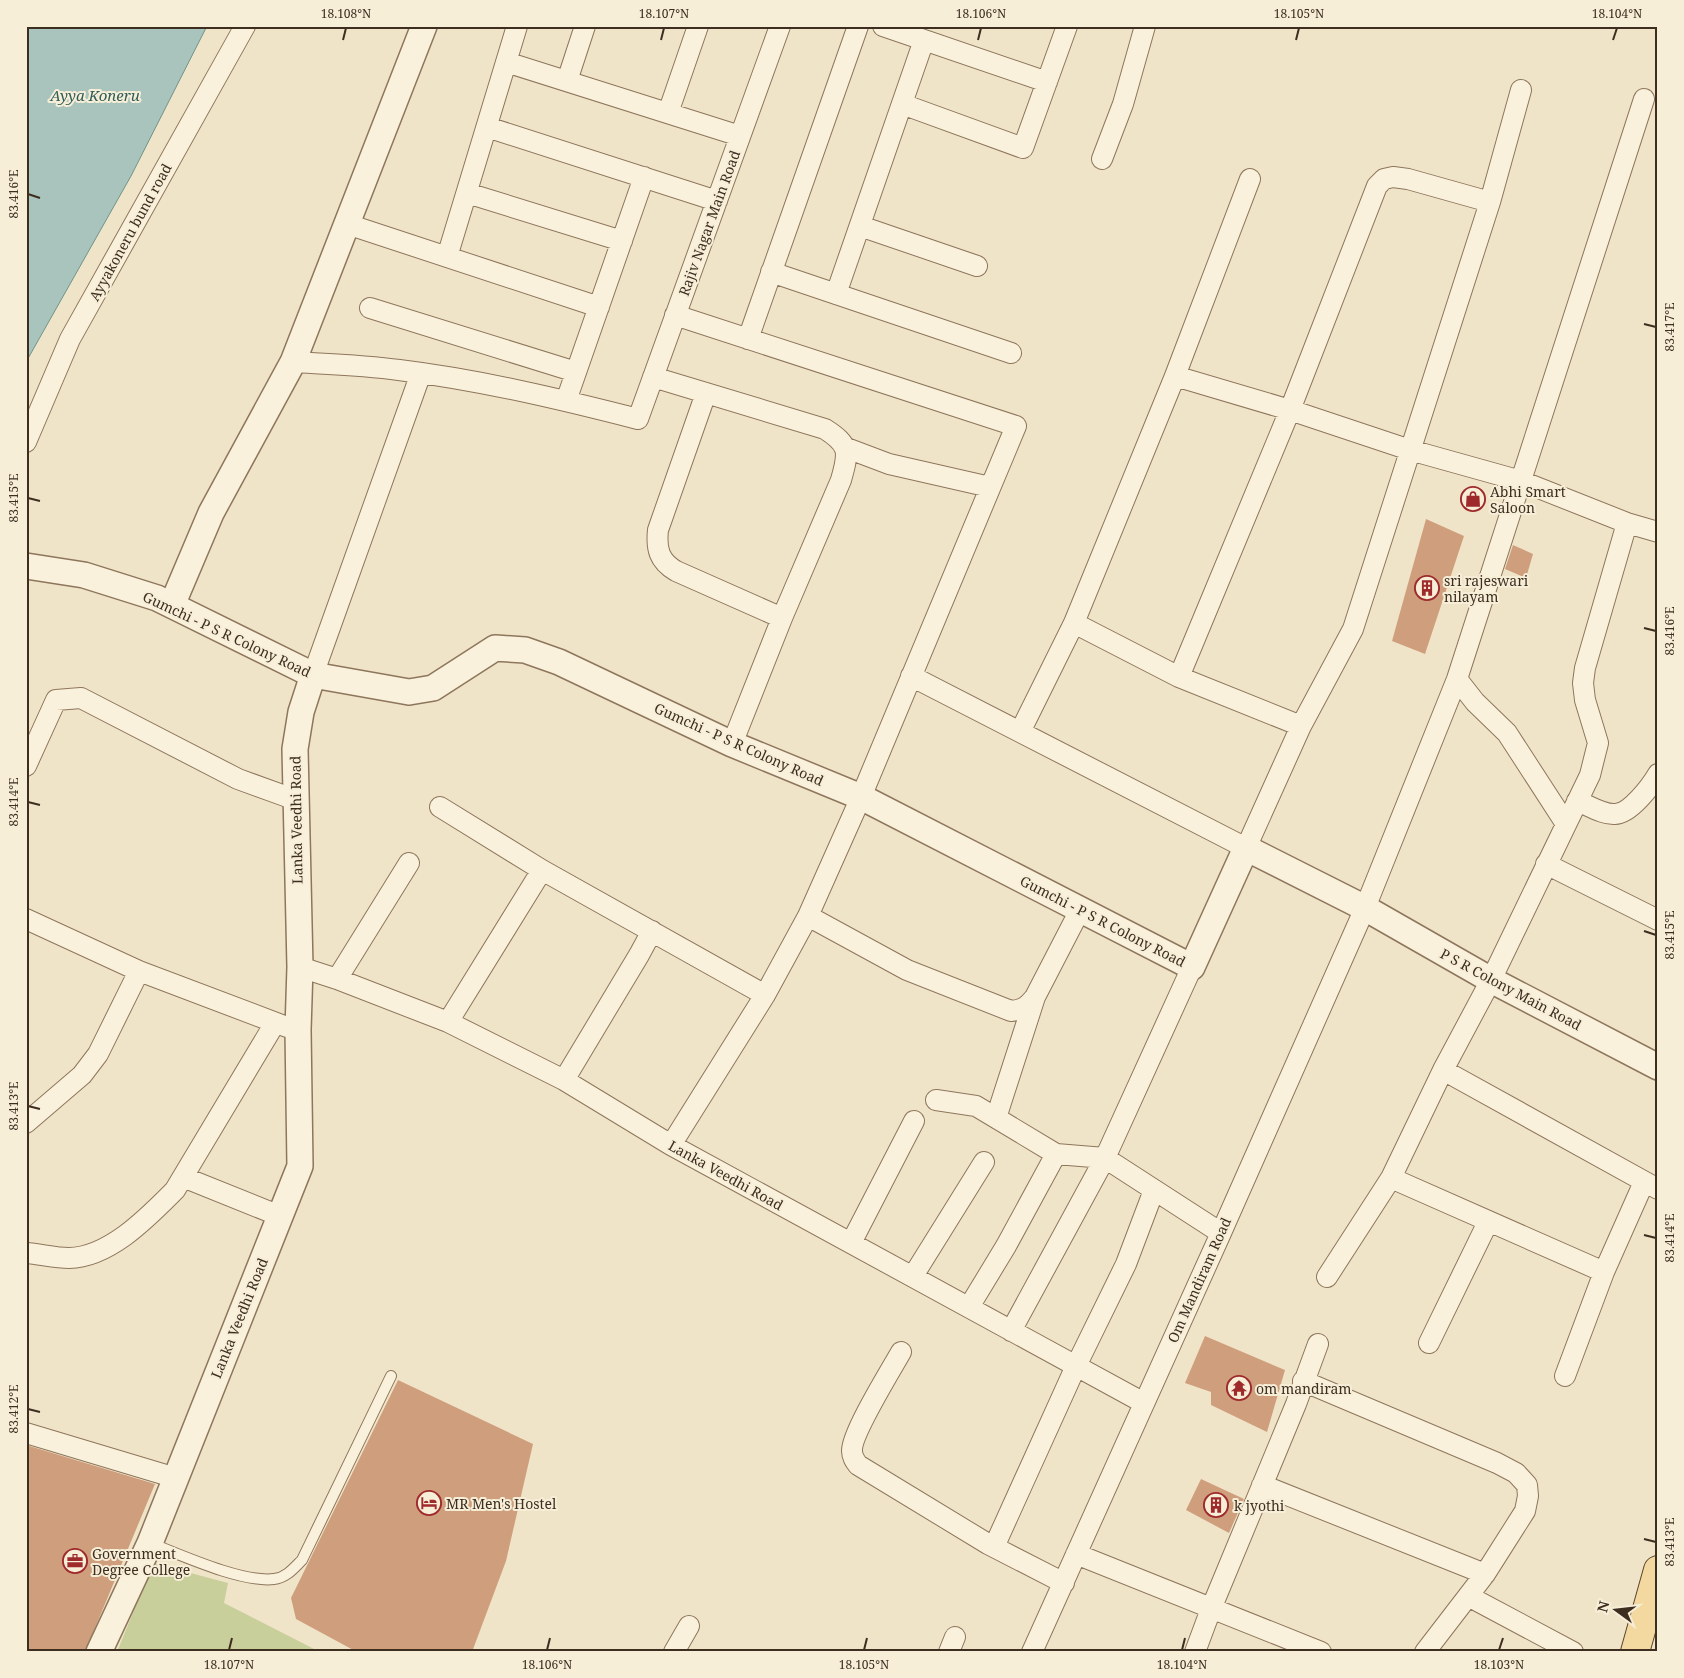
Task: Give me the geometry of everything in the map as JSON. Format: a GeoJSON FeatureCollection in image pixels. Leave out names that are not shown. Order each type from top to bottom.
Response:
{"type":"FeatureCollection","features":[{"type":"Feature","properties":{"kind":"main road"},"geometry":{"type":"LineString","coordinates":[[1635,1652],[1658,1570]]}},
{"type":"Feature","properties":{"kind":"street","name":"Ayyakoneru bund road"},"geometry":{"type":"LineString","coordinates":[[26,442],[70,339],[245,26]]}},
{"type":"Feature","properties":{"kind":"street"},"geometry":{"type":"LineString","coordinates":[[172,605],[211,513],[293,362],[424,26]]}},
{"type":"Feature","properties":{"kind":"street"},"geometry":{"type":"LineString","coordinates":[[448,257],[517,26]]}},
{"type":"Feature","properties":{"kind":"street"},"geometry":{"type":"LineString","coordinates":[[567,81],[585,26]]}},
{"type":"Feature","properties":{"kind":"street"},"geometry":{"type":"LineString","coordinates":[[668,113],[698,26]]}},
{"type":"Feature","properties":{"kind":"street","name":"Rajiv Nagar Main Road"},"geometry":{"type":"LineString","coordinates":[[566,401],[638,419],[780,26]]}},
{"type":"Feature","properties":{"kind":"street"},"geometry":{"type":"LineString","coordinates":[[748,339],[858,26]]}},
{"type":"Feature","properties":{"kind":"street"},"geometry":{"type":"LineString","coordinates":[[883,26],[1047,82]]}},
{"type":"Feature","properties":{"kind":"street"},"geometry":{"type":"LineString","coordinates":[[902,104],[1023,148],[1067,26]]}},
{"type":"Feature","properties":{"kind":"street"},"geometry":{"type":"LineString","coordinates":[[1102,159],[1123,104],[1145,26]]}},
{"type":"Feature","properties":{"kind":"street"},"geometry":{"type":"LineString","coordinates":[[836,294],[924,40]]}},
{"type":"Feature","properties":{"kind":"street"},"geometry":{"type":"LineString","coordinates":[[506,62],[740,136]]}},
{"type":"Feature","properties":{"kind":"street"},"geometry":{"type":"LineString","coordinates":[[1246,848],[1301,726],[1353,629],[1490,202],[1521,90]]}},
{"type":"Feature","properties":{"kind":"street","name":"Om Mandiram Road"},"geometry":{"type":"LineString","coordinates":[[1032,1652],[1365,908],[1457,680],[1644,99]]}},
{"type":"Feature","properties":{"kind":"street"},"geometry":{"type":"LineString","coordinates":[[487,127],[717,201]]}},
{"type":"Feature","properties":{"kind":"street"},"geometry":{"type":"LineString","coordinates":[[293,362],[421,373],[476,382],[566,401],[644,177]]}},
{"type":"Feature","properties":{"kind":"street"},"geometry":{"type":"LineString","coordinates":[[1179,677],[1290,410],[1377,186],[1384,179],[1394,177],[1408,179],[1490,202]]}},
{"type":"Feature","properties":{"kind":"street"},"geometry":{"type":"LineString","coordinates":[[1020,732],[1074,623],[1175,376],[1250,179]]}},
{"type":"Feature","properties":{"kind":"street"},"geometry":{"type":"LineString","coordinates":[[467,193],[622,241]]}},
{"type":"Feature","properties":{"kind":"street"},"geometry":{"type":"LineString","coordinates":[[347,224],[599,307]]}},
{"type":"Feature","properties":{"kind":"street"},"geometry":{"type":"LineString","coordinates":[[860,226],[977,266]]}},
{"type":"Feature","properties":{"kind":"street"},"geometry":{"type":"LineString","coordinates":[[771,272],[1011,353]]}},
{"type":"Feature","properties":{"kind":"street"},"geometry":{"type":"LineString","coordinates":[[370,308],[576,372]]}},
{"type":"Feature","properties":{"kind":"street"},"geometry":{"type":"LineString","coordinates":[[671,1145],[765,995],[808,916],[862,797],[1016,426],[675,315]]}},
{"type":"Feature","properties":{"kind":"street"},"geometry":{"type":"LineString","coordinates":[[313,674],[421,373]]}},
{"type":"Feature","properties":{"kind":"street"},"geometry":{"type":"LineString","coordinates":[[1175,376],[1290,410],[1410,450],[1521,481],[1627,523],[1658,532]]}},
{"type":"Feature","properties":{"kind":"street"},"geometry":{"type":"LineString","coordinates":[[653,377],[825,429],[841,439],[844,447],[846,457],[841,480],[782,618],[732,744]]}},
{"type":"Feature","properties":{"kind":"street"},"geometry":{"type":"LineString","coordinates":[[706,393],[658,530],[657,543],[659,555],[667,565],[676,570],[782,618]]}},
{"type":"Feature","properties":{"kind":"street"},"geometry":{"type":"LineString","coordinates":[[844,447],[889,464],[990,487]]}},
{"type":"Feature","properties":{"kind":"street"},"geometry":{"type":"LineString","coordinates":[[1327,1277],[1391,1178],[1443,1070],[1491,980],[1590,775],[1598,743],[1585,700],[1584,683],[1586,668],[1627,523]]}},
{"type":"Feature","properties":{"kind":"street","name":"Gumchi - P S R Colony Road"},"geometry":{"type":"LineString","coordinates":[[26,566],[84,576],[157,598],[313,674],[409,692],[433,688],[495,648],[525,650],[559,662],[732,744],[862,797],[1192,967],[1246,848]]}},
{"type":"Feature","properties":{"kind":"street"},"geometry":{"type":"LineString","coordinates":[[1074,623],[1179,677],[1301,726]]}},
{"type":"Feature","properties":{"kind":"street","name":"Lanka Veedhi Road"},"geometry":{"type":"LineString","coordinates":[[99,1652],[150,1543],[300,1166],[298,1030],[300,967],[295,749],[301,712],[313,674]]}},
{"type":"Feature","properties":{"kind":"street"},"geometry":{"type":"LineString","coordinates":[[912,676],[1365,908]]}},
{"type":"Feature","properties":{"kind":"street"},"geometry":{"type":"LineString","coordinates":[[1457,680],[1475,702],[1507,733],[1566,824]]}},
{"type":"Feature","properties":{"kind":"street"},"geometry":{"type":"LineString","coordinates":[[26,766],[56,700],[81,698],[238,779],[296,800]]}},
{"type":"Feature","properties":{"kind":"street"},"geometry":{"type":"LineString","coordinates":[[1577,801],[1607,813],[1621,813],[1632,806],[1658,774]]}},
{"type":"Feature","properties":{"kind":"street"},"geometry":{"type":"LineString","coordinates":[[440,807],[542,870],[765,995]]}},
{"type":"Feature","properties":{"kind":"street"},"geometry":{"type":"LineString","coordinates":[[337,979],[409,863]]}},
{"type":"Feature","properties":{"kind":"street"},"geometry":{"type":"LineString","coordinates":[[1546,864],[1658,920]]}},
{"type":"Feature","properties":{"kind":"street"},"geometry":{"type":"LineString","coordinates":[[448,1022],[542,870]]}},
{"type":"Feature","properties":{"kind":"street","name":"P S R Colony Main Road"},"geometry":{"type":"LineString","coordinates":[[1365,908],[1491,980],[1657,1063]]}},
{"type":"Feature","properties":{"kind":"street"},"geometry":{"type":"LineString","coordinates":[[996,1118],[1035,997],[1080,910]]}},
{"type":"Feature","properties":{"kind":"street"},"geometry":{"type":"LineString","coordinates":[[808,916],[907,970],[1003,1009],[1011,1011],[1020,1010],[1027,1006],[1035,997]]}},
{"type":"Feature","properties":{"kind":"street"},"geometry":{"type":"LineString","coordinates":[[26,919],[140,971],[274,1023],[298,1030]]}},
{"type":"Feature","properties":{"kind":"street"},"geometry":{"type":"LineString","coordinates":[[564,1080],[652,931]]}},
{"type":"Feature","properties":{"kind":"street","name":"Lanka Veedhi Road"},"geometry":{"type":"LineString","coordinates":[[300,967],[337,979],[448,1022],[564,1080],[671,1145],[1144,1403]]}},
{"type":"Feature","properties":{"kind":"street"},"geometry":{"type":"LineString","coordinates":[[1012,1331],[1105,1158],[1192,967]]}},
{"type":"Feature","properties":{"kind":"street"},"geometry":{"type":"LineString","coordinates":[[26,1123],[82,1075],[93,1061],[140,971]]}},
{"type":"Feature","properties":{"kind":"street"},"geometry":{"type":"LineString","coordinates":[[26,1253],[68,1258],[88,1255],[109,1246],[153,1212],[175,1190],[274,1023]]}},
{"type":"Feature","properties":{"kind":"street"},"geometry":{"type":"LineString","coordinates":[[1443,1070],[1651,1185],[1604,1272],[1565,1376]]}},
{"type":"Feature","properties":{"kind":"street"},"geometry":{"type":"LineString","coordinates":[[936,1100],[976,1106],[1056,1154],[1105,1158],[1221,1233]]}},
{"type":"Feature","properties":{"kind":"street"},"geometry":{"type":"LineString","coordinates":[[851,1243],[914,1122]]}},
{"type":"Feature","properties":{"kind":"street"},"geometry":{"type":"LineString","coordinates":[[969,1307],[1006,1246],[1056,1154]]}},
{"type":"Feature","properties":{"kind":"street"},"geometry":{"type":"LineString","coordinates":[[913,1276],[984,1162]]}},
{"type":"Feature","properties":{"kind":"street"},"geometry":{"type":"LineString","coordinates":[[183,1177],[280,1216]]}},
{"type":"Feature","properties":{"kind":"street"},"geometry":{"type":"LineString","coordinates":[[1391,1178],[1604,1272]]}},
{"type":"Feature","properties":{"kind":"street"},"geometry":{"type":"LineString","coordinates":[[994,1547],[1076,1366],[1126,1264],[1154,1190]]}},
{"type":"Feature","properties":{"kind":"street"},"geometry":{"type":"LineString","coordinates":[[1429,1343],[1488,1222]]}},
{"type":"Feature","properties":{"kind":"street"},"geometry":{"type":"LineString","coordinates":[[1195,1652],[1296,1404],[1318,1344]]}},
{"type":"Feature","properties":{"kind":"street"},"geometry":{"type":"LineString","coordinates":[[901,1352],[856,1434],[852,1452],[853,1459],[858,1465],[994,1547],[1064,1583]]}},
{"type":"Feature","properties":{"kind":"street"},"geometry":{"type":"LineString","coordinates":[[1304,1381],[1498,1463],[1516,1473],[1527,1485],[1528,1496],[1525,1511],[1485,1574],[1425,1652]]}},
{"type":"Feature","properties":{"kind":"street"},"geometry":{"type":"LineString","coordinates":[[26,1433],[176,1478]]}},
{"type":"Feature","properties":{"kind":"street"},"geometry":{"type":"LineString","coordinates":[[1262,1485],[1485,1574]]}},
{"type":"Feature","properties":{"kind":"street"},"geometry":{"type":"LineString","coordinates":[[1076,1554],[1321,1652]]}},
{"type":"Feature","properties":{"kind":"street"},"geometry":{"type":"LineString","coordinates":[[1468,1596],[1573,1652]]}},
{"type":"Feature","properties":{"kind":"street"},"geometry":{"type":"LineString","coordinates":[[674,1652],[690,1626]]}},
{"type":"Feature","properties":{"kind":"lane"},"geometry":{"type":"LineString","coordinates":[[150,1543],[218,1569],[254,1578],[275,1579],[288,1574],[302,1560],[392,1376]]}},
{"type":"Feature","properties":{"kind":"green space"},"geometry":{"type":"Polygon","coordinates":[[[153,1563],[228,1583],[224,1603],[320,1652],[117,1652],[153,1563]]]}},
{"type":"Feature","properties":{"kind":"water","name":"Ayya Koneru"},"geometry":{"type":"Polygon","coordinates":[[[26,26],[207,26],[131,176],[26,362],[26,26]]]}},
{"type":"Feature","properties":{"kind":"building","name":"sri rajeswari nilayam"},"geometry":{"type":"Polygon","coordinates":[[[1426,519],[1464,536],[1425,654],[1392,641],[1426,519]]]}},
{"type":"Feature","properties":{"kind":"building"},"geometry":{"type":"Polygon","coordinates":[[[1513,545],[1533,554],[1526,578],[1505,569],[1513,545]]]}},
{"type":"Feature","properties":{"kind":"building","name":"om mandiram"},"geometry":{"type":"Polygon","coordinates":[[[1205,1336],[1285,1370],[1267,1432],[1211,1405],[1211,1392],[1185,1383],[1205,1336]]]}},
{"type":"Feature","properties":{"kind":"building","name":"MR Men's Hostel"},"geometry":{"type":"Polygon","coordinates":[[[398,1380],[533,1444],[506,1561],[472,1652],[357,1652],[296,1619],[291,1598],[398,1380]]]}},
{"type":"Feature","properties":{"kind":"building","name":"Government Degree College"},"geometry":{"type":"Polygon","coordinates":[[[26,1445],[155,1484],[85,1652],[26,1652],[26,1445]]]}},
{"type":"Feature","properties":{"kind":"building","name":"k jyothi"},"geometry":{"type":"Polygon","coordinates":[[[1201,1479],[1244,1499],[1229,1533],[1186,1510],[1201,1479]]]}},
{"type":"Feature","properties":{"kind":"place","name":"Abhi Smart Saloon"},"geometry":{"type":"Point","coordinates":[1473,499]}},
{"type":"Feature","properties":{"kind":"place","name":"sri rajeswari nilayam"},"geometry":{"type":"Point","coordinates":[1427,588]}},
{"type":"Feature","properties":{"kind":"place","name":"om mandiram"},"geometry":{"type":"Point","coordinates":[1239,1388]}},
{"type":"Feature","properties":{"kind":"place","name":"MR Men's Hostel"},"geometry":{"type":"Point","coordinates":[429,1503]}},
{"type":"Feature","properties":{"kind":"place","name":"k jyothi"},"geometry":{"type":"Point","coordinates":[1216,1505]}},
{"type":"Feature","properties":{"kind":"place","name":"Government Degree College"},"geometry":{"type":"Point","coordinates":[75,1561]}}]}
